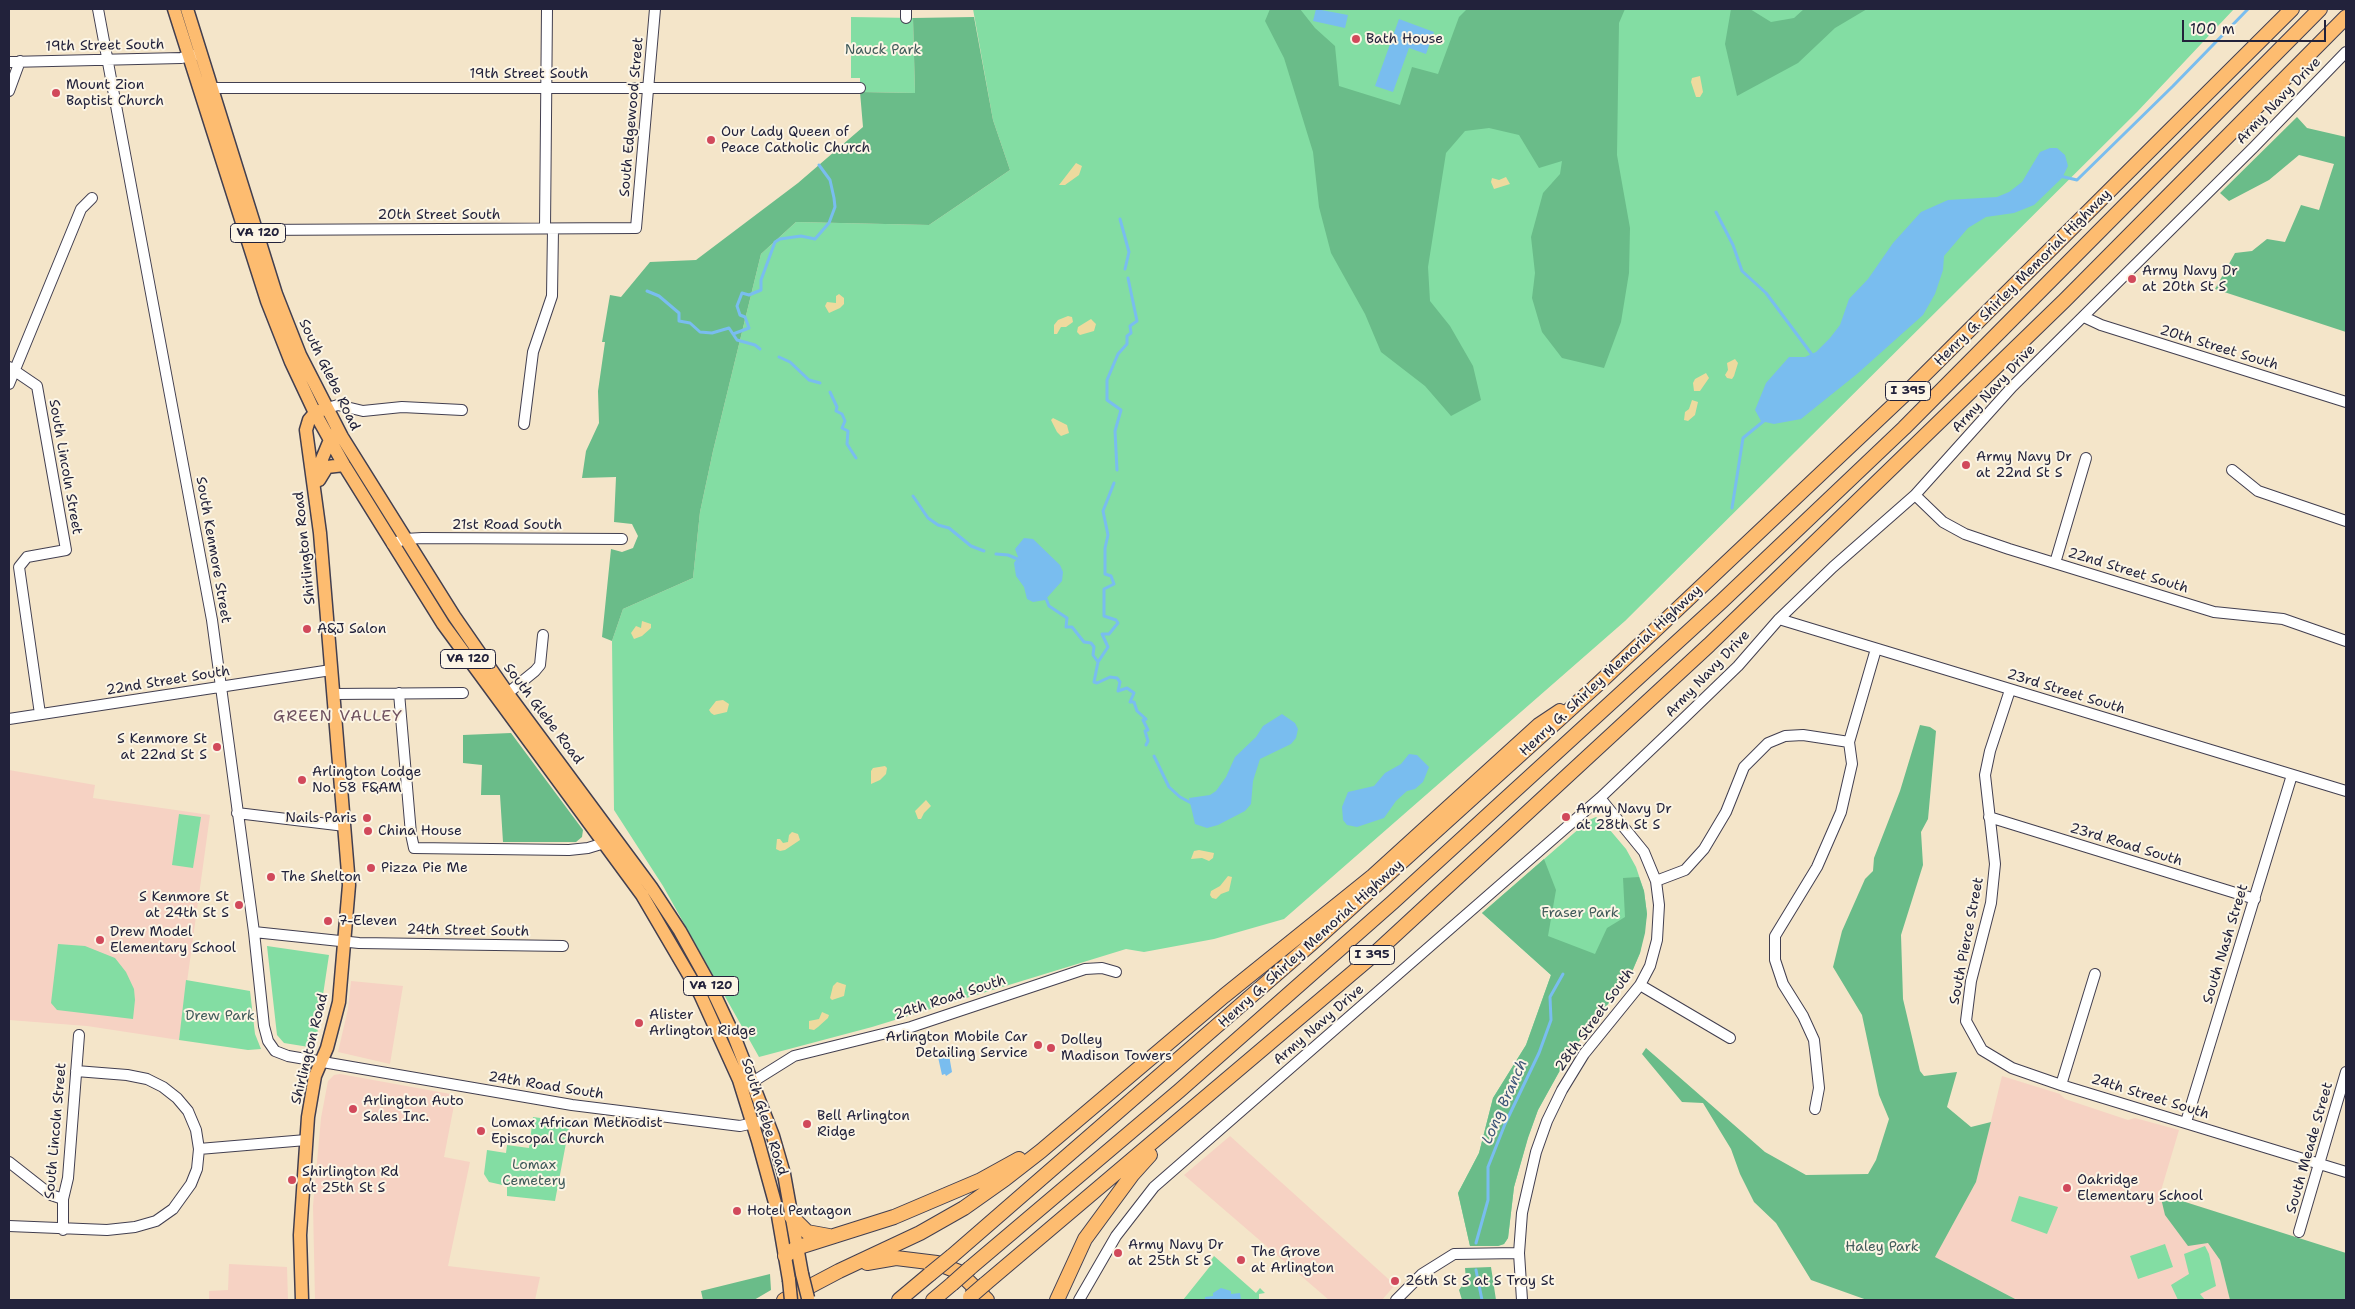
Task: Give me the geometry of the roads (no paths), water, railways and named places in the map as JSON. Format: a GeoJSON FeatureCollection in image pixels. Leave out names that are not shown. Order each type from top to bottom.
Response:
{"type":"FeatureCollection","features":[{"type":"Feature","properties":{"kind":"highway"},"geometry":{"type":"LineString","coordinates":[[933,1300],[1179,1091],[1393,902],[1722,601],[1904,428],[2320,9]]}},
{"type":"Feature","properties":{"kind":"highway","name":"Henry G. Shirley Memorial Highway"},"geometry":{"type":"LineString","coordinates":[[899,1300],[1292,962],[1597,685],[1902,397],[2290,10]]}},
{"type":"Feature","properties":{"kind":"highway","name":"I 395"},"geometry":{"type":"LineString","coordinates":[[968,1299],[1370,958],[1709,645],[2072,294],[2346,17]]}},
{"type":"Feature","properties":{"kind":"highway"},"geometry":{"type":"LineString","coordinates":[[784,1300],[839,1271],[920,1233],[964,1208],[1042,1151],[1231,990],[1372,876],[1539,725],[1597,685]]}},
{"type":"Feature","properties":{"kind":"highway"},"geometry":{"type":"LineString","coordinates":[[791,1252],[894,1217],[992,1175],[1036,1148],[1091,1109]]}},
{"type":"Feature","properties":{"kind":"highway"},"geometry":{"type":"LineString","coordinates":[[1056,1300],[1084,1238],[1132,1175],[1192,1110]]}},
{"type":"Feature","properties":{"kind":"highway"},"geometry":{"type":"LineString","coordinates":[[791,1216],[808,1232],[832,1237]]}},
{"type":"Feature","properties":{"kind":"highway"},"geometry":{"type":"LineString","coordinates":[[839,1271],[896,1258],[937,1263],[959,1272],[987,1300]]}},
{"type":"Feature","properties":{"kind":"highway"},"geometry":{"type":"LineString","coordinates":[[784,1300],[789,1280]]}},
{"type":"Feature","properties":{"kind":"main road","name":"South Glebe Road"},"geometry":{"type":"LineString","coordinates":[[174,9],[195,55]]}},
{"type":"Feature","properties":{"kind":"main road","name":"South Glebe Road"},"geometry":{"type":"LineString","coordinates":[[187,9],[195,55],[242,230],[280,337],[312,416],[330,440],[392,544],[443,624],[616,839],[680,931],[710,985],[747,1086],[753,1125],[791,1252],[802,1274],[808,1299]]}},
{"type":"Feature","properties":{"kind":"main road","name":"South Glebe Road"},"geometry":{"type":"LineString","coordinates":[[205,88],[257,230],[276,294],[296,347],[337,426],[503,697],[642,896],[700,994],[747,1086],[767,1120],[784,1174],[791,1216],[789,1280],[792,1300]]}},
{"type":"Feature","properties":{"kind":"main road"},"geometry":{"type":"LineString","coordinates":[[312,416],[328,408]]}},
{"type":"Feature","properties":{"kind":"main road","name":"Shirlington Road"},"geometry":{"type":"LineString","coordinates":[[302,1300],[300,1235],[306,1140],[313,1087],[327,1048],[339,1002],[349,885],[320,533],[306,430],[312,416]]}},
{"type":"Feature","properties":{"kind":"main road"},"geometry":{"type":"LineString","coordinates":[[315,492],[317,471],[337,426]]}},
{"type":"Feature","properties":{"kind":"main road"},"geometry":{"type":"LineString","coordinates":[[315,492],[323,471],[327,467],[344,464]]}},
{"type":"Feature","properties":{"kind":"street","name":"South Kenmore Street"},"geometry":{"type":"LineString","coordinates":[[98,9],[211,611],[254,932],[264,1026],[268,1041],[280,1053],[321,1062]]}},
{"type":"Feature","properties":{"kind":"street"},"geometry":{"type":"LineString","coordinates":[[524,424],[533,352],[552,296],[546,88],[547,9]]}},
{"type":"Feature","properties":{"kind":"street","name":"South Edgewood Street"},"geometry":{"type":"LineString","coordinates":[[636,228],[656,9]]}},
{"type":"Feature","properties":{"kind":"street","name":"Army Navy Drive"},"geometry":{"type":"LineString","coordinates":[[1079,1300],[1116,1236],[1154,1187],[1600,798],[1738,666],[1779,619],[1872,532],[1916,496],[2012,387],[2254,148],[2346,52]]}},
{"type":"Feature","properties":{"kind":"street","name":"19th Street South"},"geometry":{"type":"LineString","coordinates":[[9,62],[108,60],[195,55]]}},
{"type":"Feature","properties":{"kind":"street"},"geometry":{"type":"LineString","coordinates":[[9,91],[20,62]]}},
{"type":"Feature","properties":{"kind":"street","name":"19th Street South"},"geometry":{"type":"LineString","coordinates":[[205,88],[860,88]]}},
{"type":"Feature","properties":{"kind":"street"},"geometry":{"type":"LineString","coordinates":[[9,384],[12,368],[81,209],[92,198]]}},
{"type":"Feature","properties":{"kind":"street","name":"20th Street South"},"geometry":{"type":"LineString","coordinates":[[242,230],[636,228]]}},
{"type":"Feature","properties":{"kind":"street","name":"20th Street South"},"geometry":{"type":"LineString","coordinates":[[2084,317],[2101,325],[2346,402]]}},
{"type":"Feature","properties":{"kind":"street","name":"South Lincoln Street"},"geometry":{"type":"LineString","coordinates":[[12,368],[37,386],[66,550],[35,554],[22,561],[20,573],[40,714]]}},
{"type":"Feature","properties":{"kind":"street"},"geometry":{"type":"LineString","coordinates":[[328,408],[338,406],[363,411],[402,407],[462,410]]}},
{"type":"Feature","properties":{"kind":"street"},"geometry":{"type":"LineString","coordinates":[[2055,563],[2086,458]]}},
{"type":"Feature","properties":{"kind":"street"},"geometry":{"type":"LineString","coordinates":[[2232,470],[2258,491],[2346,521]]}},
{"type":"Feature","properties":{"kind":"street","name":"22nd Street South"},"geometry":{"type":"LineString","coordinates":[[1916,496],[1943,522],[1965,534],[2214,612],[2282,619],[2346,641]]}},
{"type":"Feature","properties":{"kind":"street","name":"21st Road South"},"geometry":{"type":"LineString","coordinates":[[392,544],[405,539],[622,539]]}},
{"type":"Feature","properties":{"kind":"street","name":"23rd Street South"},"geometry":{"type":"LineString","coordinates":[[1779,619],[2346,791]]}},
{"type":"Feature","properties":{"kind":"street"},"geometry":{"type":"LineString","coordinates":[[503,697],[540,665],[543,635]]}},
{"type":"Feature","properties":{"kind":"street"},"geometry":{"type":"LineString","coordinates":[[1815,1109],[1819,1088],[1814,1040],[1803,1016],[1783,984],[1775,960],[1775,936],[1817,867],[1841,812],[1852,764],[1849,742],[1876,649]]}},
{"type":"Feature","properties":{"kind":"street","name":"22nd Street South"},"geometry":{"type":"LineString","coordinates":[[9,719],[331,670]]}},
{"type":"Feature","properties":{"kind":"street","name":"South Pierce Street"},"geometry":{"type":"LineString","coordinates":[[1966,1021],[1972,982],[1991,903],[1995,864],[1994,841],[1989,817],[1985,775],[1990,750],[2010,690]]}},
{"type":"Feature","properties":{"kind":"street"},"geometry":{"type":"LineString","coordinates":[[399,692],[411,834],[414,848],[568,850],[616,839]]}},
{"type":"Feature","properties":{"kind":"street"},"geometry":{"type":"LineString","coordinates":[[334,694],[463,693]]}},
{"type":"Feature","properties":{"kind":"street"},"geometry":{"type":"LineString","coordinates":[[1656,881],[1685,870],[1704,850],[1726,812],[1744,767],[1768,743],[1785,736],[1803,734],[1849,742]]}},
{"type":"Feature","properties":{"kind":"street","name":"South Nash Street"},"geometry":{"type":"LineString","coordinates":[[2186,1122],[2292,774]]}},
{"type":"Feature","properties":{"kind":"street","name":"28th Street South"},"geometry":{"type":"LineString","coordinates":[[1522,1300],[1519,1253],[1522,1212],[1528,1182],[1547,1121],[1562,1090],[1584,1054],[1640,984],[1650,966],[1657,940],[1659,905],[1656,881],[1644,852],[1600,798]]}},
{"type":"Feature","properties":{"kind":"street"},"geometry":{"type":"LineString","coordinates":[[237,813],[345,826]]}},
{"type":"Feature","properties":{"kind":"street","name":"23rd Road South"},"geometry":{"type":"LineString","coordinates":[[1989,817],[2255,899]]}},
{"type":"Feature","properties":{"kind":"street","name":"24th Street South"},"geometry":{"type":"LineString","coordinates":[[254,932],[344,942],[563,946]]}},
{"type":"Feature","properties":{"kind":"street","name":"24th Road South"},"geometry":{"type":"LineString","coordinates":[[747,1086],[794,1056],[911,1027],[1085,969],[1102,968],[1116,972]]}},
{"type":"Feature","properties":{"kind":"street"},"geometry":{"type":"LineString","coordinates":[[2060,1085],[2095,974]]}},
{"type":"Feature","properties":{"kind":"street"},"geometry":{"type":"LineString","coordinates":[[1640,984],[1730,1038]]}},
{"type":"Feature","properties":{"kind":"street","name":"24th Street South"},"geometry":{"type":"LineString","coordinates":[[1966,1021],[1982,1050],[2012,1068],[2060,1085],[2346,1172]]}},
{"type":"Feature","properties":{"kind":"street","name":"South Lincoln Street"},"geometry":{"type":"LineString","coordinates":[[63,1230],[63,1199],[68,1178],[79,1035]]}},
{"type":"Feature","properties":{"kind":"street","name":"24th Road South"},"geometry":{"type":"LineString","coordinates":[[321,1062],[572,1105],[726,1124],[753,1125],[767,1120]]}},
{"type":"Feature","properties":{"kind":"street"},"geometry":{"type":"LineString","coordinates":[[9,1226],[63,1230],[107,1230],[135,1227],[156,1221],[173,1209],[191,1184],[197,1168],[199,1149],[196,1130],[188,1111],[163,1087],[148,1079],[127,1075],[76,1071]]}},
{"type":"Feature","properties":{"kind":"street","name":"South Meade Street"},"geometry":{"type":"LineString","coordinates":[[2300,1232],[2346,1072]]}},
{"type":"Feature","properties":{"kind":"street"},"geometry":{"type":"LineString","coordinates":[[199,1149],[306,1140]]}},
{"type":"Feature","properties":{"kind":"street"},"geometry":{"type":"LineString","coordinates":[[9,1162],[51,1195],[63,1199]]}},
{"type":"Feature","properties":{"kind":"street"},"geometry":{"type":"LineString","coordinates":[[1396,1300],[1422,1274],[1454,1254],[1519,1253]]}},
{"type":"Feature","properties":{"kind":"water"},"geometry":{"type":"Polygon","coordinates":[[[1316,9],[1348,15],[1345,28],[1313,21],[1316,9]]]}},
{"type":"Feature","properties":{"kind":"water"},"geometry":{"type":"Polygon","coordinates":[[[1399,19],[1434,32],[1426,54],[1409,48],[1393,92],[1375,86],[1399,19]]]}},
{"type":"Feature","properties":{"kind":"water"},"geometry":{"type":"Polygon","coordinates":[[[2050,148],[2057,148],[2065,155],[2068,166],[2062,178],[2034,205],[2014,213],[1986,217],[1968,228],[1944,256],[1943,270],[1935,294],[1923,315],[1857,374],[1801,419],[1774,424],[1761,421],[1755,410],[1766,383],[1789,357],[1805,357],[1816,352],[1830,338],[1840,325],[1849,299],[1868,279],[1893,243],[1921,212],[1948,200],[1997,197],[2009,192],[2022,182],[2040,152],[2050,148]]]}},
{"type":"Feature","properties":{"kind":"water"},"geometry":{"type":"Polygon","coordinates":[[[1024,538],[1033,539],[1060,565],[1063,572],[1062,581],[1045,600],[1033,602],[1027,599],[1024,587],[1016,576],[1014,563],[1018,557],[1015,549],[1024,538]]]}},
{"type":"Feature","properties":{"kind":"water"},"geometry":{"type":"Polygon","coordinates":[[[1282,714],[1295,723],[1298,729],[1296,738],[1291,744],[1260,759],[1253,781],[1251,804],[1245,811],[1218,825],[1207,828],[1195,824],[1189,798],[1210,795],[1216,791],[1226,777],[1235,757],[1256,737],[1263,726],[1282,714]]]}},
{"type":"Feature","properties":{"kind":"water"},"geometry":{"type":"Polygon","coordinates":[[[1409,754],[1417,755],[1429,767],[1423,782],[1415,789],[1407,791],[1396,801],[1384,818],[1357,827],[1347,825],[1343,820],[1342,807],[1348,792],[1374,786],[1385,773],[1401,764],[1409,754]]]}},
{"type":"Feature","properties":{"kind":"water"},"geometry":{"type":"Polygon","coordinates":[[[946,1053],[949,1055],[952,1072],[946,1076],[945,1074],[942,1075],[938,1057],[946,1053]]]}},
{"type":"Feature","properties":{"kind":"water"},"geometry":{"type":"Polygon","coordinates":[[[1221,1288],[1231,1291],[1231,1294],[1240,1293],[1241,1300],[1205,1300],[1205,1297],[1213,1296],[1213,1293],[1221,1288]]]}},
{"type":"Feature","properties":{"kind":"waterway"},"geometry":{"type":"LineString","coordinates":[[2060,176],[2077,180],[2248,9]]}},
{"type":"Feature","properties":{"kind":"waterway"},"geometry":{"type":"LineString","coordinates":[[733,334],[749,328],[745,317],[740,315],[737,306],[742,293],[749,295],[761,290],[761,280],[775,242],[780,239],[801,236],[815,239],[829,223],[835,207],[834,198],[830,180],[819,165]]}},
{"type":"Feature","properties":{"kind":"waterway"},"geometry":{"type":"LineString","coordinates":[[1716,212],[1733,245],[1742,271],[1766,293],[1813,356]]}},
{"type":"Feature","properties":{"kind":"waterway"},"geometry":{"type":"LineString","coordinates":[[1120,219],[1129,252],[1125,269]]}},
{"type":"Feature","properties":{"kind":"waterway"},"geometry":{"type":"LineString","coordinates":[[1117,470],[1115,431],[1121,410],[1107,400],[1107,380],[1118,354],[1127,344],[1127,336],[1131,333],[1130,326],[1137,321],[1128,278]]}},
{"type":"Feature","properties":{"kind":"waterway"},"geometry":{"type":"LineString","coordinates":[[647,291],[659,296],[679,313],[679,321],[690,323],[700,332],[712,333],[729,328],[737,340],[755,345],[760,349]]}},
{"type":"Feature","properties":{"kind":"waterway"},"geometry":{"type":"LineString","coordinates":[[779,357],[790,362],[809,380],[820,383]]}},
{"type":"Feature","properties":{"kind":"waterway"},"geometry":{"type":"LineString","coordinates":[[830,392],[837,407],[836,411],[842,414],[845,421],[842,428],[848,431],[847,444],[856,458]]}},
{"type":"Feature","properties":{"kind":"waterway"},"geometry":{"type":"LineString","coordinates":[[1732,508],[1743,438],[1765,420]]}},
{"type":"Feature","properties":{"kind":"waterway"},"geometry":{"type":"LineString","coordinates":[[1098,662],[1108,647],[1102,634],[1109,634],[1118,623],[1116,620],[1104,616],[1104,589],[1114,584],[1111,576],[1105,574],[1105,548],[1108,535],[1103,511],[1114,483]]}},
{"type":"Feature","properties":{"kind":"waterway"},"geometry":{"type":"LineString","coordinates":[[913,496],[928,518],[938,525],[949,528],[971,546],[984,551]]}},
{"type":"Feature","properties":{"kind":"waterway"},"geometry":{"type":"LineString","coordinates":[[996,554],[1008,555],[1020,560]]}},
{"type":"Feature","properties":{"kind":"waterway"},"geometry":{"type":"LineString","coordinates":[[1045,596],[1049,606],[1067,618],[1066,627],[1072,627],[1084,642],[1091,643],[1094,647],[1093,655],[1098,662],[1094,682],[1097,683],[1110,677],[1117,678],[1120,682],[1118,691],[1127,688],[1134,693],[1130,702],[1134,702],[1137,711],[1146,719],[1143,720],[1148,730],[1145,731],[1148,741],[1146,745]]}},
{"type":"Feature","properties":{"kind":"waterway"},"geometry":{"type":"LineString","coordinates":[[1154,756],[1169,787],[1180,797],[1193,804]]}},
{"type":"Feature","properties":{"kind":"waterway","name":"Long Branch"},"geometry":{"type":"LineString","coordinates":[[1476,1243],[1488,1200],[1488,1167],[1505,1124],[1539,1053],[1551,1020],[1550,997],[1563,974]]}},
{"type":"Feature","properties":{"kind":"waterway","name":"Long Branch"},"geometry":{"type":"LineString","coordinates":[[1476,1270],[1482,1300]]}},
{"type":"Feature","properties":{"kind":"place","name":"Bath House"},"geometry":{"type":"Point","coordinates":[1356,39]}},
{"type":"Feature","properties":{"kind":"place","name":"Mount Zion Baptist Church"},"geometry":{"type":"Point","coordinates":[56,93]}},
{"type":"Feature","properties":{"kind":"place","name":"Our Lady Queen of Peace Catholic Church"},"geometry":{"type":"Point","coordinates":[711,140]}},
{"type":"Feature","properties":{"kind":"place","name":"Army Navy Dr at 20th St S"},"geometry":{"type":"Point","coordinates":[2132,279]}},
{"type":"Feature","properties":{"kind":"place","name":"Army Navy Dr at 22nd St S"},"geometry":{"type":"Point","coordinates":[1966,465]}},
{"type":"Feature","properties":{"kind":"place","name":"A&J Salon"},"geometry":{"type":"Point","coordinates":[307,629]}},
{"type":"Feature","properties":{"kind":"place","name":"S Kenmore St at 22nd St S"},"geometry":{"type":"Point","coordinates":[217,747]}},
{"type":"Feature","properties":{"kind":"place","name":"Arlington Lodge No. 58 F&AM"},"geometry":{"type":"Point","coordinates":[302,780]}},
{"type":"Feature","properties":{"kind":"place","name":"Army Navy Dr at 28th St S"},"geometry":{"type":"Point","coordinates":[1566,817]}},
{"type":"Feature","properties":{"kind":"place","name":"Nails Paris"},"geometry":{"type":"Point","coordinates":[367,818]}},
{"type":"Feature","properties":{"kind":"place","name":"China House"},"geometry":{"type":"Point","coordinates":[368,831]}},
{"type":"Feature","properties":{"kind":"place","name":"Pizza Pie Me"},"geometry":{"type":"Point","coordinates":[371,868]}},
{"type":"Feature","properties":{"kind":"place","name":"The Shelton"},"geometry":{"type":"Point","coordinates":[271,877]}},
{"type":"Feature","properties":{"kind":"place","name":"S Kenmore St at 24th St S"},"geometry":{"type":"Point","coordinates":[239,905]}},
{"type":"Feature","properties":{"kind":"place","name":"7-Eleven"},"geometry":{"type":"Point","coordinates":[328,921]}},
{"type":"Feature","properties":{"kind":"place","name":"Drew Model Elementary School"},"geometry":{"type":"Point","coordinates":[100,940]}},
{"type":"Feature","properties":{"kind":"place","name":"Alister Arlington Ridge"},"geometry":{"type":"Point","coordinates":[639,1023]}},
{"type":"Feature","properties":{"kind":"place","name":"Arlington Mobile Car Detailing Service"},"geometry":{"type":"Point","coordinates":[1038,1045]}},
{"type":"Feature","properties":{"kind":"place","name":"Dolley Madison Towers"},"geometry":{"type":"Point","coordinates":[1051,1048]}},
{"type":"Feature","properties":{"kind":"place","name":"Arlington Auto Sales Inc."},"geometry":{"type":"Point","coordinates":[353,1109]}},
{"type":"Feature","properties":{"kind":"place","name":"Bell Arlington Ridge"},"geometry":{"type":"Point","coordinates":[807,1124]}},
{"type":"Feature","properties":{"kind":"place","name":"Lomax African Methodist Episcopal Church"},"geometry":{"type":"Point","coordinates":[481,1131]}},
{"type":"Feature","properties":{"kind":"place","name":"Shirlington Rd at 25th St S"},"geometry":{"type":"Point","coordinates":[292,1180]}},
{"type":"Feature","properties":{"kind":"place","name":"Oakridge Elementary School"},"geometry":{"type":"Point","coordinates":[2067,1188]}},
{"type":"Feature","properties":{"kind":"place","name":"Hotel Pentagon"},"geometry":{"type":"Point","coordinates":[737,1211]}},
{"type":"Feature","properties":{"kind":"place","name":"Army Navy Dr at 25th St S"},"geometry":{"type":"Point","coordinates":[1118,1253]}},
{"type":"Feature","properties":{"kind":"place","name":"The Grove at Arlington"},"geometry":{"type":"Point","coordinates":[1241,1260]}},
{"type":"Feature","properties":{"kind":"place","name":"26th St S at S Troy St"},"geometry":{"type":"Point","coordinates":[1395,1281]}},
{"type":"Feature","properties":{"kind":"district","name":"GREEN VALLEY"},"geometry":{"type":"Point","coordinates":[338,717]}},
{"type":"Feature","properties":{"kind":"park label","name":"Nauck Park"},"geometry":{"type":"Point","coordinates":[883,50]}},
{"type":"Feature","properties":{"kind":"park label","name":"Fraser Park"},"geometry":{"type":"Point","coordinates":[1580,913]}},
{"type":"Feature","properties":{"kind":"park label","name":"Drew Park"},"geometry":{"type":"Point","coordinates":[220,1016]}},
{"type":"Feature","properties":{"kind":"park label","name":"Lomax Cemetery"},"geometry":{"type":"Point","coordinates":[534,1174]}},
{"type":"Feature","properties":{"kind":"park label","name":"Haley Park"},"geometry":{"type":"Point","coordinates":[1882,1247]}}]}
